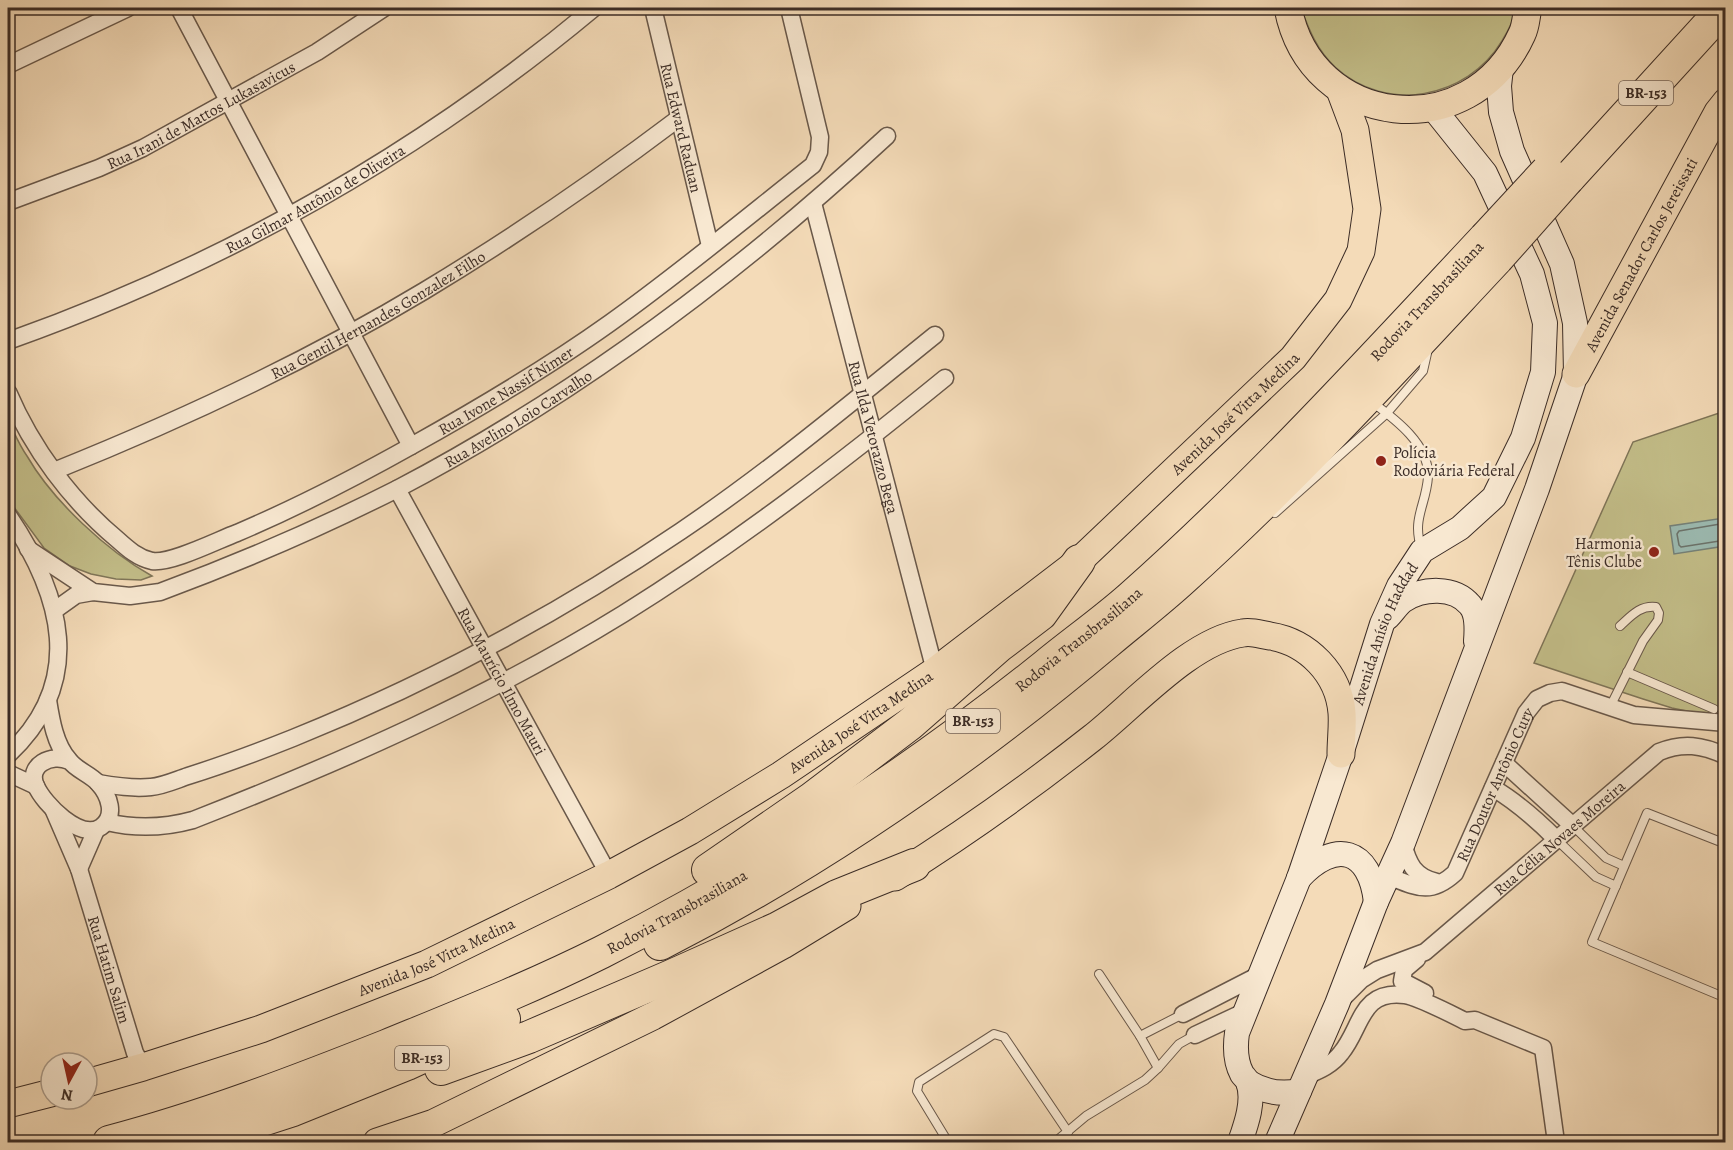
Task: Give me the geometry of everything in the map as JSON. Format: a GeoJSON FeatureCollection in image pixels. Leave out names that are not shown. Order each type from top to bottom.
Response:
{"type":"FeatureCollection","features":[{"type":"Feature","properties":{"kind":"highway","name":"Rodovia Transbrasiliana"},"geometry":{"type":"LineString","coordinates":[[194,1143],[293,1110],[407,1064],[581,984],[711,918],[866,823],[945,770],[1050,691],[1243,530],[1562,170],[1696,8]]}},
{"type":"Feature","properties":{"kind":"highway","name":"Rodovia Transbrasiliana"},"geometry":{"type":"LineString","coordinates":[[1562,170],[1724,8]]}},
{"type":"Feature","properties":{"kind":"highway","name":"Rodovia Transbrasiliana"},"geometry":{"type":"LineString","coordinates":[[109,1143],[282,1088],[486,1005],[599,953],[721,886],[817,828],[947,740],[1008,695],[1128,599],[1236,499],[1362,398],[1432,329],[1491,249]]}},
{"type":"Feature","properties":{"kind":"highway"},"geometry":{"type":"LineString","coordinates":[[547,977],[596,934],[653,903],[730,856],[811,799],[910,724],[999,646],[1041,614],[1079,561]]}},
{"type":"Feature","properties":{"kind":"highway"},"geometry":{"type":"LineString","coordinates":[[237,1143],[529,1037],[778,928],[837,896],[914,865]]}},
{"type":"Feature","properties":{"kind":"main road"},"geometry":{"type":"LineString","coordinates":[[1288,8],[1292,29],[1311,63],[1340,90],[1369,104],[1401,110],[1433,108],[1458,100],[1481,86],[1501,68],[1522,33],[1528,8]]}},
{"type":"Feature","properties":{"kind":"main road"},"geometry":{"type":"LineString","coordinates":[[1277,1143],[1337,1004],[1376,902],[1403,843],[1537,489],[1576,374],[1575,322],[1562,264],[1512,151],[1501,112],[1499,86],[1501,68]]}},
{"type":"Feature","properties":{"kind":"main road","name":"Avenida José Vitta Medina"},"geometry":{"type":"LineString","coordinates":[[99,1080],[261,1029],[427,964],[609,875],[690,831],[782,775],[935,671],[1079,561],[1293,358],[1338,300],[1361,251],[1367,209],[1355,130],[1340,90]]}},
{"type":"Feature","properties":{"kind":"main road","name":"Avenida Senador Carlos Jereissati"},"geometry":{"type":"LineString","coordinates":[[1576,374],[1725,102]]}},
{"type":"Feature","properties":{"kind":"main road","name":"Avenida Anísio Haddad"},"geometry":{"type":"LineString","coordinates":[[1240,1143],[1248,1114],[1248,1082],[1239,1065],[1237,1033],[1299,878],[1382,624],[1399,586],[1422,551],[1460,528],[1494,497],[1523,438],[1543,372],[1545,323],[1532,274],[1485,173],[1433,108]]}},
{"type":"Feature","properties":{"kind":"main road"},"geometry":{"type":"LineString","coordinates":[[1382,624],[1403,601],[1419,592],[1439,590],[1457,596],[1471,605],[1478,624],[1475,652]]}},
{"type":"Feature","properties":{"kind":"main road"},"geometry":{"type":"LineString","coordinates":[[377,1143],[434,1123],[653,1016],[783,945],[914,865],[1093,738],[1198,651],[1219,640],[1245,632],[1282,638],[1303,647],[1319,660],[1334,684],[1342,711],[1341,754]]}},
{"type":"Feature","properties":{"kind":"main road"},"geometry":{"type":"LineString","coordinates":[[1299,878],[1317,861],[1331,855],[1351,856],[1388,876]]}},
{"type":"Feature","properties":{"kind":"main road"},"geometry":{"type":"LineString","coordinates":[[1362,862],[1370,874],[1376,902]]}},
{"type":"Feature","properties":{"kind":"main road"},"geometry":{"type":"LineString","coordinates":[[1248,1082],[1262,1090],[1273,1092],[1302,1083]]}},
{"type":"Feature","properties":{"kind":"main road"},"geometry":{"type":"LineString","coordinates":[[8,1104],[39,1096]]}},
{"type":"Feature","properties":{"kind":"street"},"geometry":{"type":"LineString","coordinates":[[8,65],[129,8]]}},
{"type":"Feature","properties":{"kind":"street"},"geometry":{"type":"LineString","coordinates":[[179,8],[411,446]]}},
{"type":"Feature","properties":{"kind":"street","name":"Rua Irani de Mattos Lukasavicus"},"geometry":{"type":"LineString","coordinates":[[8,202],[107,164],[186,125],[317,52],[384,8]]}},
{"type":"Feature","properties":{"kind":"street","name":"Rua Gilmar Antônio de Oliveira"},"geometry":{"type":"LineString","coordinates":[[8,341],[114,301],[174,275],[290,217],[357,178],[456,114],[594,8]]}},
{"type":"Feature","properties":{"kind":"street","name":"Rua Edward Raduan"},"geometry":{"type":"LineString","coordinates":[[653,8],[710,246]]}},
{"type":"Feature","properties":{"kind":"street","name":"Rua Ivone Nassif Nimer"},"geometry":{"type":"LineString","coordinates":[[54,471],[112,536],[135,554],[150,561],[165,560],[252,526],[334,488],[492,400],[561,356],[657,289],[813,165],[819,152],[820,137],[789,8]]}},
{"type":"Feature","properties":{"kind":"street","name":"Rua Gentil Hernandes Gonzalez Filho"},"geometry":{"type":"LineString","coordinates":[[54,471],[177,419],[351,332],[489,251],[563,203],[679,118]]}},
{"type":"Feature","properties":{"kind":"street","name":"Rua Avelino Loio Carvalho"},"geometry":{"type":"LineString","coordinates":[[55,610],[76,595],[93,592],[130,596],[160,592],[298,536],[397,489],[520,419],[618,354],[723,278],[813,203],[887,136]]}},
{"type":"Feature","properties":{"kind":"street","name":"Rua Ilda Vetorazzo Bega"},"geometry":{"type":"LineString","coordinates":[[813,203],[935,671]]}},
{"type":"Feature","properties":{"kind":"street"},"geometry":{"type":"LineString","coordinates":[[98,783],[133,788],[152,787],[209,770],[373,704],[484,648],[585,592],[681,531],[774,465],[935,335]]}},
{"type":"Feature","properties":{"kind":"street","name":"Rua Hatim Salim"},"geometry":{"type":"LineString","coordinates":[[36,786],[52,807],[76,827],[89,831],[101,826],[148,827],[179,824],[193,820],[344,759],[503,682],[593,632],[680,577],[778,509],[945,378]]}},
{"type":"Feature","properties":{"kind":"street"},"geometry":{"type":"LineString","coordinates":[[8,392],[24,424],[54,471]]}},
{"type":"Feature","properties":{"kind":"street","name":"Rua Maurício Ilmo Mauri"},"geometry":{"type":"LineString","coordinates":[[397,489],[609,875]]}},
{"type":"Feature","properties":{"kind":"street"},"geometry":{"type":"LineString","coordinates":[[8,515],[28,549],[55,610],[59,646],[48,700],[30,731],[8,755]]}},
{"type":"Feature","properties":{"kind":"street","name":"Rua Avelino Loio Carvalho"},"geometry":{"type":"LineString","coordinates":[[28,549],[93,592]]}},
{"type":"Feature","properties":{"kind":"street","name":"Rua Doutor Antônio Cury"},"geometry":{"type":"LineString","coordinates":[[1444,883],[1455,873],[1526,713],[1538,699],[1550,693],[1562,691],[1634,715],[1666,718],[1713,712],[1725,723]]}},
{"type":"Feature","properties":{"kind":"street"},"geometry":{"type":"LineString","coordinates":[[48,700],[56,733],[69,761]]}},
{"type":"Feature","properties":{"kind":"street"},"geometry":{"type":"LineString","coordinates":[[1713,712],[1697,736],[1701,747],[1725,756]]}},
{"type":"Feature","properties":{"kind":"street"},"geometry":{"type":"LineString","coordinates":[[1666,718],[1676,736],[1668,748]]}},
{"type":"Feature","properties":{"kind":"street","name":"Rua Célia Novaes Moreira"},"geometry":{"type":"LineString","coordinates":[[1408,991],[1402,981],[1402,974],[1647,760],[1668,748],[1684,745],[1701,747]]}},
{"type":"Feature","properties":{"kind":"street"},"geometry":{"type":"LineString","coordinates":[[8,773],[36,786],[35,772],[43,761],[56,757],[69,761],[98,783],[110,802],[110,816],[101,826],[79,869]]}},
{"type":"Feature","properties":{"kind":"street"},"geometry":{"type":"LineString","coordinates":[[1503,762],[1572,825]]}},
{"type":"Feature","properties":{"kind":"street"},"geometry":{"type":"LineString","coordinates":[[1492,788],[1538,821],[1556,839]]}},
{"type":"Feature","properties":{"kind":"street","name":"Rua Hatim Salim"},"geometry":{"type":"LineString","coordinates":[[52,807],[79,869],[135,1053],[143,1067]]}},
{"type":"Feature","properties":{"kind":"street"},"geometry":{"type":"LineString","coordinates":[[1403,843],[1412,868],[1420,876],[1444,883]]}},
{"type":"Feature","properties":{"kind":"street"},"geometry":{"type":"LineString","coordinates":[[1388,876],[1420,887],[1431,887],[1444,883]]}},
{"type":"Feature","properties":{"kind":"street","name":"Rua Célia Novaes Moreira"},"geometry":{"type":"LineString","coordinates":[[1337,1004],[1361,980],[1377,970],[1425,952]]}},
{"type":"Feature","properties":{"kind":"street"},"geometry":{"type":"LineString","coordinates":[[1183,1014],[1259,975]]}},
{"type":"Feature","properties":{"kind":"street"},"geometry":{"type":"LineString","coordinates":[[1302,1083],[1334,1062],[1343,1051],[1370,1004],[1387,996],[1408,991],[1440,1004],[1470,1011],[1475,1020],[1543,1048],[1557,1143]]}},
{"type":"Feature","properties":{"kind":"street"},"geometry":{"type":"LineString","coordinates":[[1195,1035],[1246,1011]]}},
{"type":"Feature","properties":{"kind":"lane"},"geometry":{"type":"LineString","coordinates":[[1265,522],[1362,398],[1423,450],[1428,477],[1418,520],[1417,535],[1422,551]]}},
{"type":"Feature","properties":{"kind":"lane"},"geometry":{"type":"LineString","coordinates":[[1610,707],[1643,641],[1658,620],[1659,613],[1656,607],[1648,606],[1636,611],[1620,626]]}},
{"type":"Feature","properties":{"kind":"lane"},"geometry":{"type":"LineString","coordinates":[[1627,672],[1679,693],[1713,712]]}},
{"type":"Feature","properties":{"kind":"lane"},"geometry":{"type":"LineString","coordinates":[[1725,844],[1647,813],[1592,942],[1725,998]]}},
{"type":"Feature","properties":{"kind":"lane"},"geometry":{"type":"LineString","coordinates":[[1572,825],[1606,858],[1624,866]]}},
{"type":"Feature","properties":{"kind":"lane"},"geometry":{"type":"LineString","coordinates":[[1556,839],[1596,877],[1616,886]]}},
{"type":"Feature","properties":{"kind":"lane"},"geometry":{"type":"LineString","coordinates":[[1099,974],[1158,1068]]}},
{"type":"Feature","properties":{"kind":"lane"},"geometry":{"type":"LineString","coordinates":[[1140,1036],[1183,1014]]}},
{"type":"Feature","properties":{"kind":"lane"},"geometry":{"type":"LineString","coordinates":[[948,1143],[917,1091],[919,1082],[994,1034],[1004,1037],[1068,1132]]}},
{"type":"Feature","properties":{"kind":"lane"},"geometry":{"type":"LineString","coordinates":[[1055,1143],[1086,1116],[1145,1080],[1179,1044],[1195,1035]]}},
{"type":"Feature","properties":{"kind":"shaded area"},"geometry":{"type":"Polygon","coordinates":[[[1301,8],[1516,8],[1502,41],[1487,61],[1468,76],[1447,87],[1424,93],[1401,95],[1378,91],[1355,82],[1335,67],[1318,47],[1301,8]]]}},
{"type":"Feature","properties":{"kind":"shaded area","name":"Harmonia Tênis Clube"},"geometry":{"type":"Polygon","coordinates":[[[1725,411],[1725,719],[1672,708],[1534,663],[1633,442],[1725,411]]]}},
{"type":"Feature","properties":{"kind":"shaded area"},"geometry":{"type":"Polygon","coordinates":[[[8,420],[38,473],[66,507],[82,524],[117,553],[152,576],[141,580],[116,579],[91,574],[70,566],[44,548],[8,499],[8,420]]]}},
{"type":"Feature","properties":{"kind":"water"},"geometry":{"type":"Polygon","coordinates":[[[1724,518],[1725,546],[1674,554],[1670,526],[1724,518]]]}},
{"type":"Feature","properties":{"kind":"place","name":"Polícia Rodoviária Federal"},"geometry":{"type":"Point","coordinates":[1381,461]}},
{"type":"Feature","properties":{"kind":"place","name":"Harmonia Tênis Clube"},"geometry":{"type":"Point","coordinates":[1654,552]}}]}
